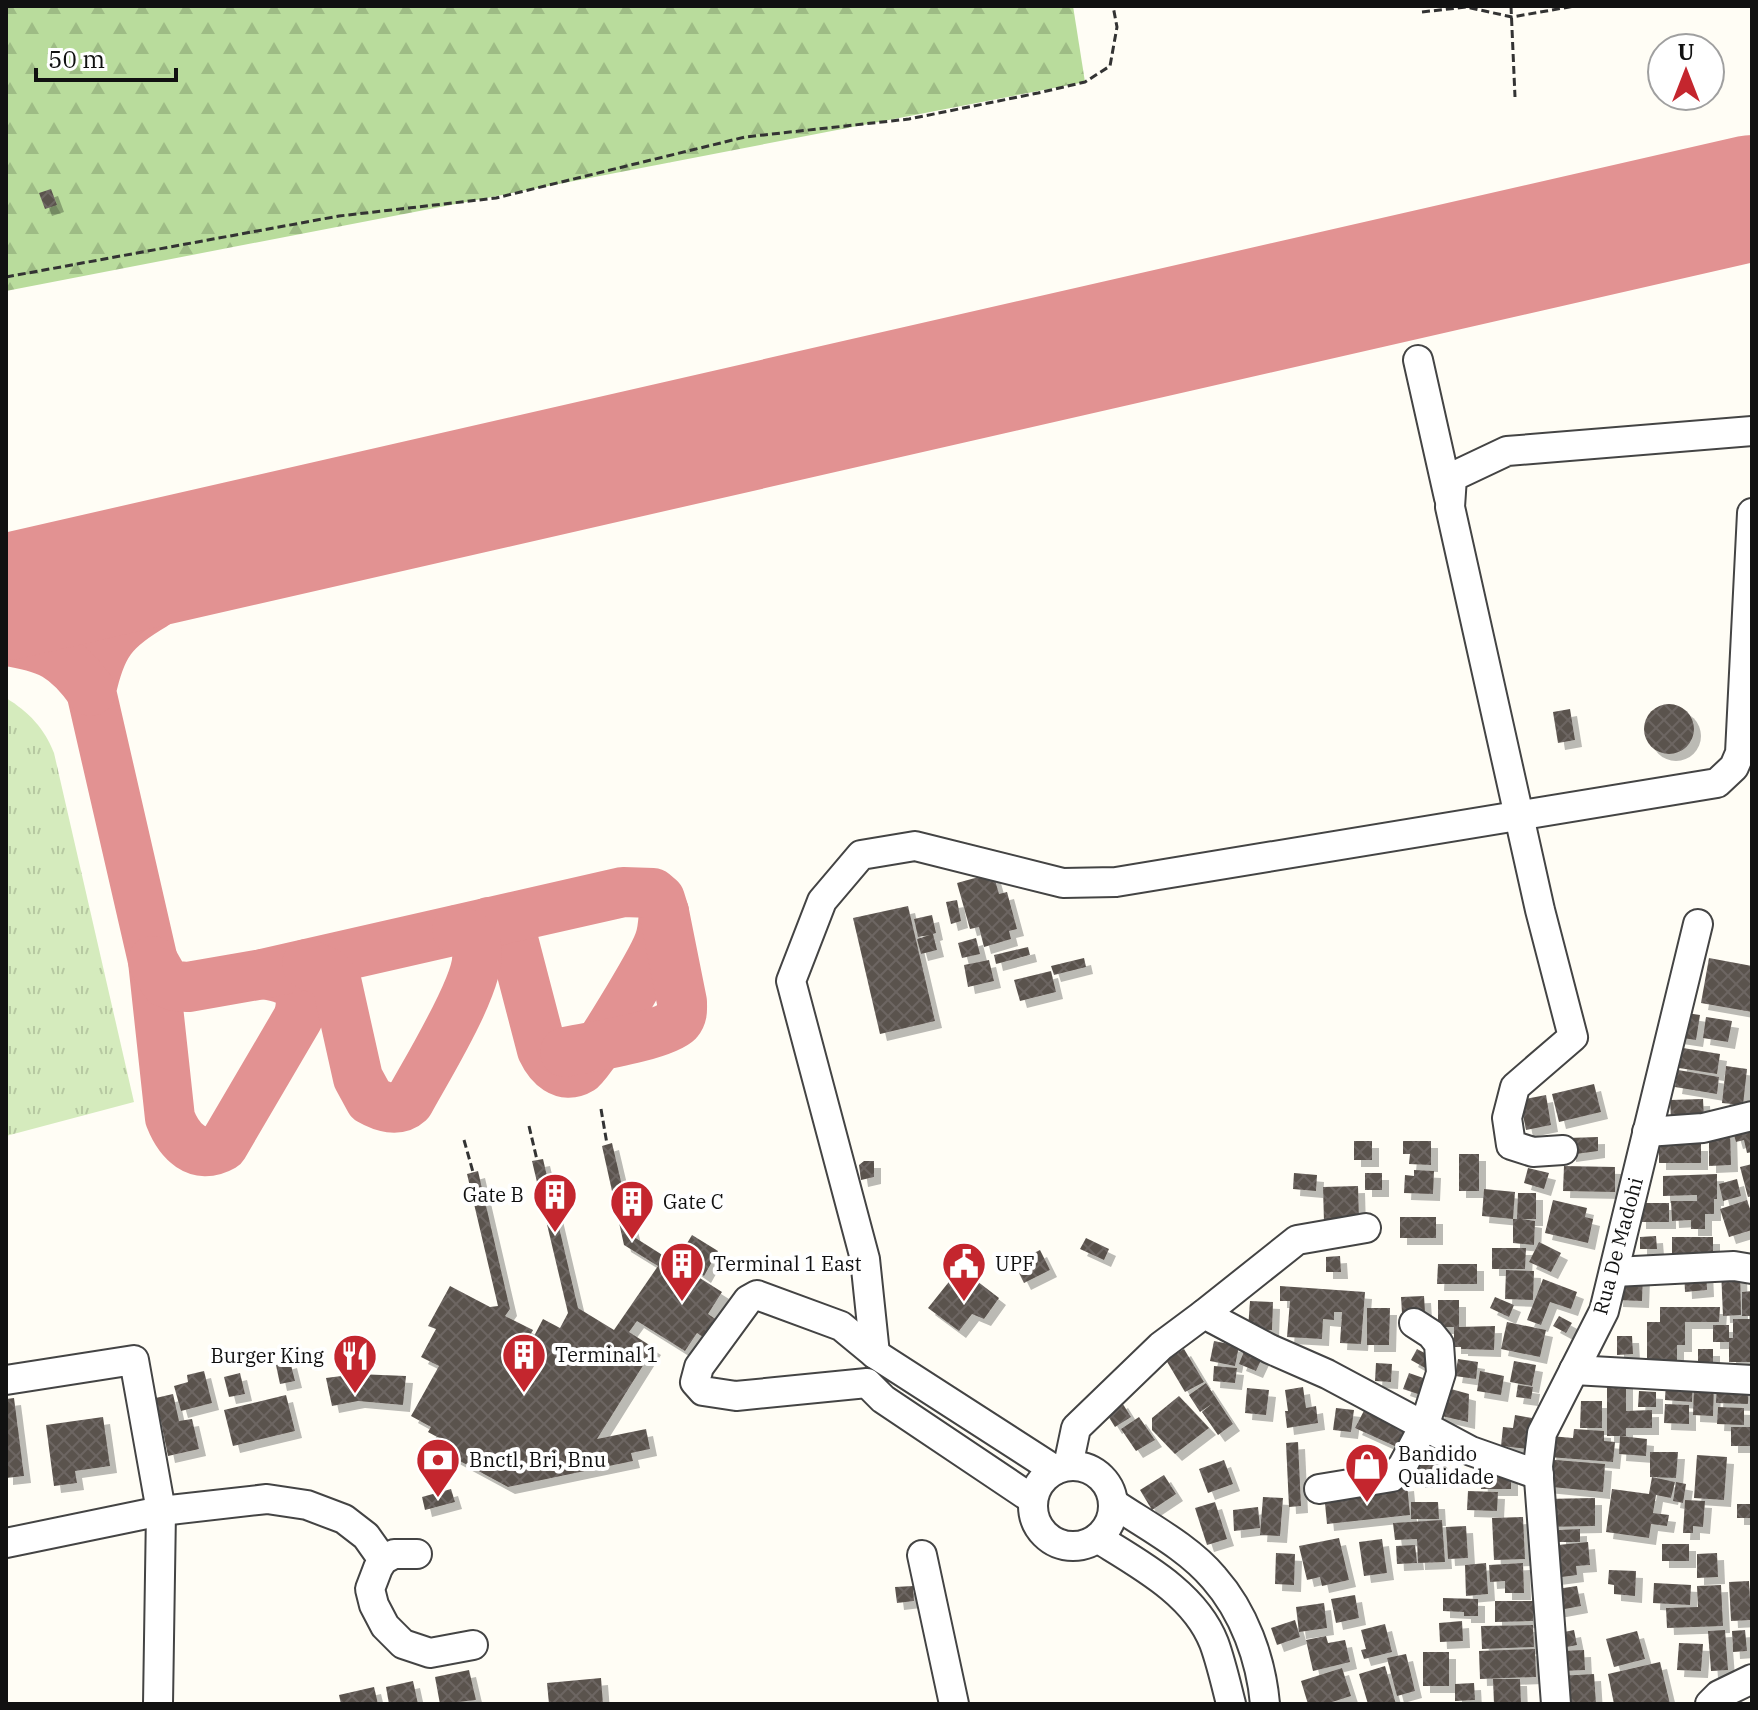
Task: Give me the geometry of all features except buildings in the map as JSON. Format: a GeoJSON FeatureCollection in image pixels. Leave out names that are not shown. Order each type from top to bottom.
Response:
{"type":"FeatureCollection","features":[{"type":"Feature","properties":{"kind":"street"},"geometry":{"type":"LineString","coordinates":[[1418,360],[1519,816],[1573,1037],[1515,1087],[1507,1118],[1511,1145],[1533,1152],[1563,1150]]}},
{"type":"Feature","properties":{"kind":"street"},"geometry":{"type":"LineString","coordinates":[[1450,507],[1452,477],[1507,451],[1752,431]]}},
{"type":"Feature","properties":{"kind":"street"},"geometry":{"type":"LineString","coordinates":[[875,1354],[865,1259],[791,981],[822,901],[861,855],[915,846],[1063,883],[1116,882],[1717,783],[1734,767],[1740,753],[1752,513]]}},
{"type":"Feature","properties":{"kind":"street","name":"Rua De Madohi"},"geometry":{"type":"LineString","coordinates":[[1556,1704],[1539,1475],[1542,1433],[1604,1311],[1698,924]]}},
{"type":"Feature","properties":{"kind":"street"},"geometry":{"type":"LineString","coordinates":[[1647,1132],[1703,1128],[1752,1116]]}},
{"type":"Feature","properties":{"kind":"street"},"geometry":{"type":"LineString","coordinates":[[1062,1468],[1076,1428],[1161,1346],[1297,1240],[1366,1228]]}},
{"type":"Feature","properties":{"kind":"street"},"geometry":{"type":"LineString","coordinates":[[1614,1272],[1734,1266],[1752,1269]]}},
{"type":"Feature","properties":{"kind":"street"},"geometry":{"type":"LineString","coordinates":[[1032,1499],[883,1399],[867,1383],[736,1396],[703,1391],[695,1382],[699,1367],[748,1300],[757,1295],[841,1326],[875,1354],[1062,1468]]}},
{"type":"Feature","properties":{"kind":"street"},"geometry":{"type":"LineString","coordinates":[[1204,1314],[1425,1424],[1471,1451],[1539,1475]]}},
{"type":"Feature","properties":{"kind":"street"},"geometry":{"type":"LineString","coordinates":[[1319,1489],[1392,1477],[1402,1467],[1425,1424],[1441,1373],[1439,1344],[1431,1334],[1414,1323]]}},
{"type":"Feature","properties":{"kind":"street"},"geometry":{"type":"LineString","coordinates":[[6,1380],[134,1360],[161,1511],[158,1704]]}},
{"type":"Feature","properties":{"kind":"street"},"geometry":{"type":"LineString","coordinates":[[1574,1370],[1752,1380]]}},
{"type":"Feature","properties":{"kind":"street"},"geometry":{"type":"LineString","coordinates":[[1081,1467],[1093,1471],[1110,1491],[1112,1518],[1099,1539],[1083,1545],[1066,1546],[1051,1541],[1039,1530],[1033,1515],[1032,1499],[1044,1477],[1062,1468],[1081,1467]]}},
{"type":"Feature","properties":{"kind":"street"},"geometry":{"type":"LineString","coordinates":[[6,1543],[161,1511],[267,1499],[307,1505],[344,1519],[366,1536],[383,1560]]}},
{"type":"Feature","properties":{"kind":"street"},"geometry":{"type":"LineString","coordinates":[[1113,1503],[1182,1549],[1214,1577],[1240,1616],[1255,1653],[1265,1704]]}},
{"type":"Feature","properties":{"kind":"street"},"geometry":{"type":"LineString","coordinates":[[1099,1539],[1166,1584],[1194,1612],[1213,1641],[1231,1704]]}},
{"type":"Feature","properties":{"kind":"street"},"geometry":{"type":"LineString","coordinates":[[417,1554],[394,1554],[383,1560],[370,1589],[385,1626],[403,1644],[430,1653],[473,1645]]}},
{"type":"Feature","properties":{"kind":"street"},"geometry":{"type":"LineString","coordinates":[[922,1555],[954,1704]]}},
{"type":"Feature","properties":{"kind":"street"},"geometry":{"type":"LineString","coordinates":[[1710,1704],[1719,1695],[1752,1679]]}},
{"type":"Feature","properties":{"kind":"path"},"geometry":{"type":"LineString","coordinates":[[6,277],[339,216],[496,198],[745,137],[909,119],[1085,82],[1110,66],[1117,27],[1113,6]]}},
{"type":"Feature","properties":{"kind":"path"},"geometry":{"type":"LineString","coordinates":[[1511,6],[1515,97]]}},
{"type":"Feature","properties":{"kind":"path"},"geometry":{"type":"LineString","coordinates":[[1422,12],[1466,7],[1512,17],[1575,6]]}},
{"type":"Feature","properties":{"kind":"path"},"geometry":{"type":"LineString","coordinates":[[601,1109],[607,1144]]}},
{"type":"Feature","properties":{"kind":"path"},"geometry":{"type":"LineString","coordinates":[[529,1126],[537,1160]]}},
{"type":"Feature","properties":{"kind":"path"},"geometry":{"type":"LineString","coordinates":[[464,1140],[473,1172]]}},
{"type":"Feature","properties":{"kind":"green space"},"geometry":{"type":"Polygon","coordinates":[[[6,6],[1073,6],[1085,82],[6,291],[6,6]]]}},
{"type":"Feature","properties":{"kind":"green space"},"geometry":{"type":"Polygon","coordinates":[[[6,698],[35,721],[54,753],[134,1102],[6,1136],[6,698]]]}},
{"type":"Feature","properties":{"kind":"taxiway"},"geometry":{"type":"LineString","coordinates":[[154,605],[128,622],[111,639],[99,661],[91,691],[153,961],[170,1118],[178,1134],[197,1150],[214,1150],[223,1146],[298,1018],[301,999],[295,986],[282,978],[263,974]]}},
{"type":"Feature","properties":{"kind":"taxiway"},"geometry":{"type":"LineString","coordinates":[[6,641],[33,646],[55,655],[73,669],[91,691]]}},
{"type":"Feature","properties":{"kind":"taxiway"},"geometry":{"type":"LineString","coordinates":[[153,961],[165,982],[188,987],[263,974],[623,892],[653,893],[660,899],[664,912],[682,1002],[680,1019],[642,1036],[565,1052]]}},
{"type":"Feature","properties":{"kind":"taxiway"},"geometry":{"type":"LineString","coordinates":[[489,922],[506,928],[512,935],[542,1050],[553,1066],[568,1073],[581,1069],[587,1062],[622,1009],[659,942],[664,912]]}},
{"type":"Feature","properties":{"kind":"taxiway"},"geometry":{"type":"LineString","coordinates":[[307,964],[328,973],[337,984],[358,1078],[370,1100],[385,1106],[400,1107],[409,1102],[452,1024],[472,979],[476,946],[471,937],[457,930]]}},
{"type":"Feature","properties":{"kind":"runway"},"geometry":{"type":"LineString","coordinates":[[6,597],[1752,198]]}},
{"type":"Feature","properties":{"kind":"place","name":"Gate B"},"geometry":{"type":"Point","coordinates":[555,1234]}},
{"type":"Feature","properties":{"kind":"place","name":"Gate C"},"geometry":{"type":"Point","coordinates":[632,1241]}},
{"type":"Feature","properties":{"kind":"place","name":"Terminal 1 East"},"geometry":{"type":"Point","coordinates":[682,1303]}},
{"type":"Feature","properties":{"kind":"place","name":"UPF"},"geometry":{"type":"Point","coordinates":[964,1303]}},
{"type":"Feature","properties":{"kind":"place","name":"Terminal 1"},"geometry":{"type":"Point","coordinates":[524,1394]}},
{"type":"Feature","properties":{"kind":"place","name":"Burger King"},"geometry":{"type":"Point","coordinates":[355,1395]}},
{"type":"Feature","properties":{"kind":"place","name":"Bnctl, Bri, Bnu"},"geometry":{"type":"Point","coordinates":[438,1499]}},
{"type":"Feature","properties":{"kind":"place","name":"Bandido Qualidade"},"geometry":{"type":"Point","coordinates":[1367,1504]}}]}
